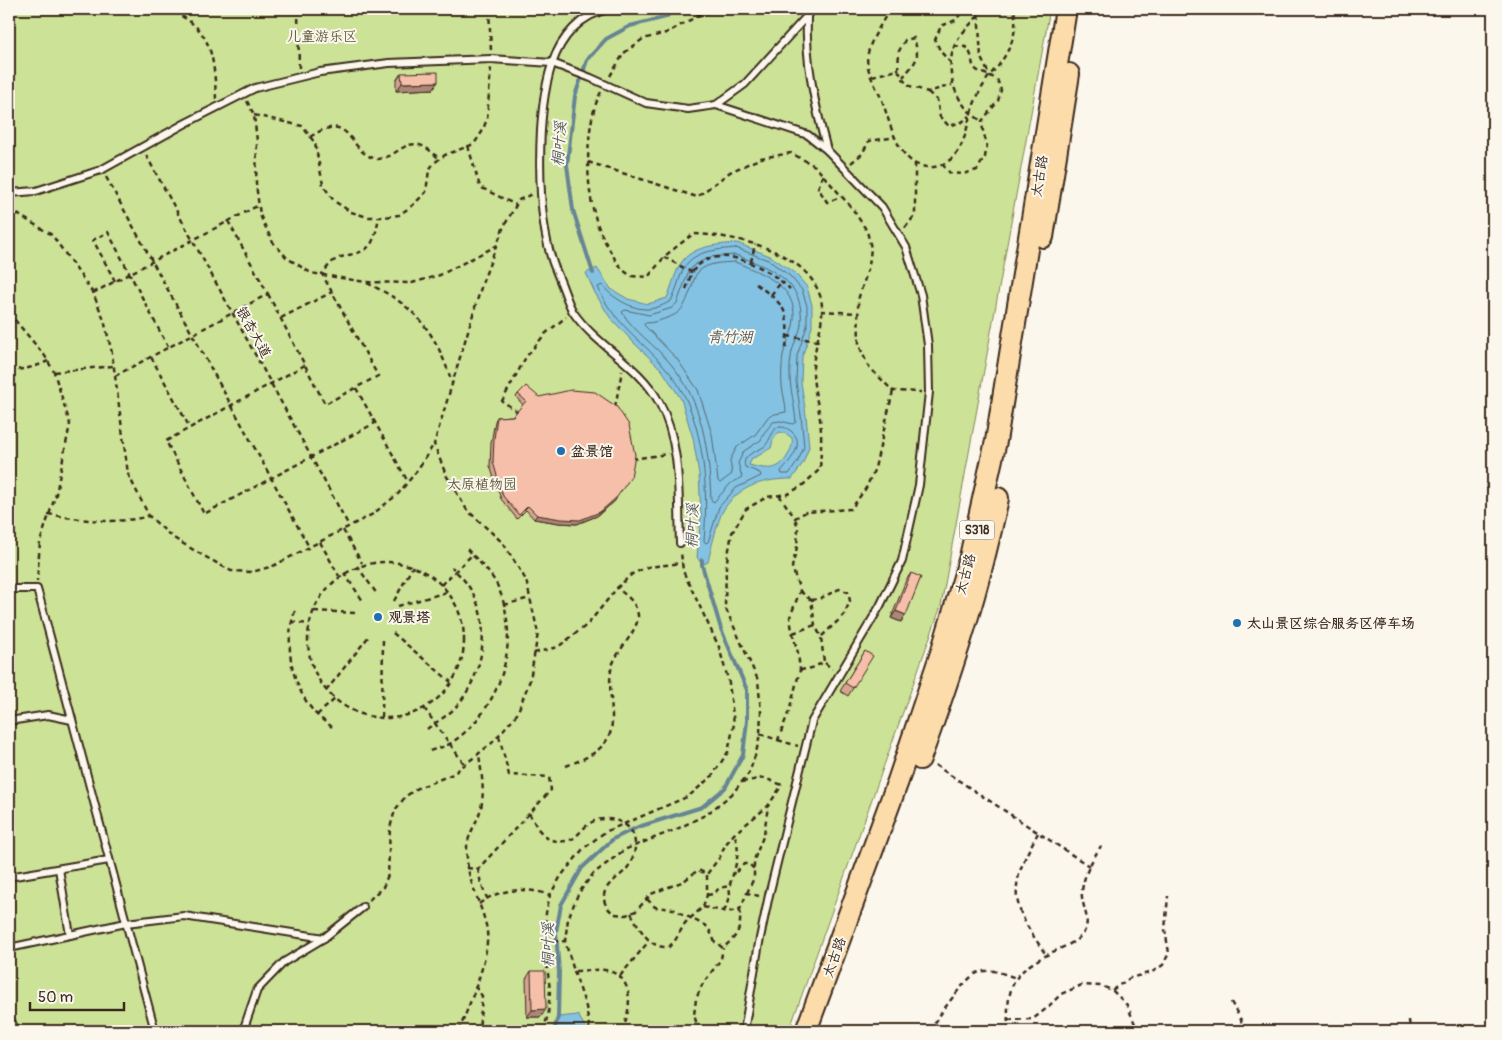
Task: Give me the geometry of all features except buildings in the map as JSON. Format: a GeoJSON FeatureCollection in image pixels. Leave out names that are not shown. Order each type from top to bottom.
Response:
{"type":"FeatureCollection","features":[{"type":"Feature","properties":{"kind":"main road","name":"太古路"},"geometry":{"type":"LineString","coordinates":[[806,1031],[898,781],[942,650],[972,548],[996,442],[1066,9]]}},
{"type":"Feature","properties":{"kind":"main road","name":"太古路"},"geometry":{"type":"LineString","coordinates":[[820,1031],[955,658],[990,538],[1011,424],[1080,9]]}},
{"type":"Feature","properties":{"kind":"lane"},"geometry":{"type":"LineString","coordinates":[[609,9],[595,12],[579,22],[564,40],[552,63],[542,122],[544,225],[552,262],[572,311],[596,339],[641,376],[659,401],[670,428],[677,468],[680,543]]}},
{"type":"Feature","properties":{"kind":"lane"},"geometry":{"type":"LineString","coordinates":[[716,105],[746,84],[807,16],[810,9]]}},
{"type":"Feature","properties":{"kind":"lane"},"geometry":{"type":"LineString","coordinates":[[807,16],[806,43],[816,110],[827,150]]}},
{"type":"Feature","properties":{"kind":"lane"},"geometry":{"type":"LineString","coordinates":[[9,194],[36,191],[101,170],[255,88],[320,72],[389,63],[491,59],[552,63],[646,103],[688,109],[716,105],[808,135],[827,150],[882,207],[906,247],[921,295],[928,345],[929,392],[919,485],[902,561],[880,606],[812,721],[768,899],[744,1031]]}},
{"type":"Feature","properties":{"kind":"lane"},"geometry":{"type":"LineString","coordinates":[[9,589],[37,589],[155,1031]]}},
{"type":"Feature","properties":{"kind":"lane"},"geometry":{"type":"LineString","coordinates":[[9,722],[48,715],[72,720]]}},
{"type":"Feature","properties":{"kind":"lane"},"geometry":{"type":"LineString","coordinates":[[9,877],[109,860]]}},
{"type":"Feature","properties":{"kind":"lane"},"geometry":{"type":"LineString","coordinates":[[59,868],[70,934]]}},
{"type":"Feature","properties":{"kind":"lane"},"geometry":{"type":"LineString","coordinates":[[243,1031],[257,990],[284,962],[324,938],[363,907]]}},
{"type":"Feature","properties":{"kind":"lane"},"geometry":{"type":"LineString","coordinates":[[9,948],[126,923],[184,916],[324,938]]}},
{"type":"Feature","properties":{"kind":"lane"},"geometry":{"type":"LineString","coordinates":[[9,1016],[16,1031]]}},
{"type":"Feature","properties":{"kind":"path"},"geometry":{"type":"LineString","coordinates":[[165,9],[175,10],[185,16],[202,32],[212,54],[216,108]]}},
{"type":"Feature","properties":{"kind":"path"},"geometry":{"type":"LineString","coordinates":[[298,9],[299,77]]}},
{"type":"Feature","properties":{"kind":"path"},"geometry":{"type":"LineString","coordinates":[[254,115],[302,126],[315,143],[321,166],[323,185],[334,201],[351,212],[368,217],[399,215],[426,192],[429,170],[434,163],[474,144],[487,119],[491,59],[489,9]]}},
{"type":"Feature","properties":{"kind":"path"},"geometry":{"type":"LineString","coordinates":[[696,16],[702,9]]}},
{"type":"Feature","properties":{"kind":"path"},"geometry":{"type":"LineString","coordinates":[[590,1031],[586,1007],[565,941],[568,919],[578,894],[594,874],[624,850],[708,814],[732,794],[749,773],[760,734],[761,712],[758,680],[725,607],[726,566],[732,533],[746,509],[766,497],[788,494],[803,485],[820,469],[822,440],[820,418],[814,394],[813,368],[821,324],[821,299],[810,277],[792,261],[761,245],[712,234],[693,234],[664,257],[648,276],[633,276],[619,266],[606,244],[594,216],[588,162],[591,126],[599,97],[624,53],[644,40],[666,33],[696,16],[719,9]]}},
{"type":"Feature","properties":{"kind":"path"},"geometry":{"type":"LineString","coordinates":[[889,9],[868,54],[868,68],[902,151],[922,167],[935,168],[950,160],[962,147],[973,107],[986,81],[999,65],[1016,32],[1014,9]]}},
{"type":"Feature","properties":{"kind":"path"},"geometry":{"type":"LineString","coordinates":[[951,63],[941,52],[935,40],[941,26],[956,20],[964,9]]}},
{"type":"Feature","properties":{"kind":"path"},"geometry":{"type":"LineString","coordinates":[[978,9],[980,58],[990,76]]}},
{"type":"Feature","properties":{"kind":"path"},"geometry":{"type":"LineString","coordinates":[[978,16],[954,46],[951,63],[952,84],[971,115],[982,122]]}},
{"type":"Feature","properties":{"kind":"path"},"geometry":{"type":"LineString","coordinates":[[902,77],[915,62],[918,54],[914,38],[905,40],[899,51],[898,70],[902,77],[907,85],[928,92],[937,100],[940,117],[949,126],[962,122],[971,115]]}},
{"type":"Feature","properties":{"kind":"path"},"geometry":{"type":"LineString","coordinates":[[942,164],[950,173],[963,174],[977,170],[985,157],[987,145],[982,122],[998,101],[1001,90],[997,79],[979,72],[972,65],[969,50],[966,47],[954,46]]}},
{"type":"Feature","properties":{"kind":"path"},"geometry":{"type":"LineString","coordinates":[[872,76],[898,70]]}},
{"type":"Feature","properties":{"kind":"path"},"geometry":{"type":"LineString","coordinates":[[928,92],[952,84]]}},
{"type":"Feature","properties":{"kind":"path"},"geometry":{"type":"LineString","coordinates":[[244,94],[254,115],[257,141],[256,184],[260,215],[272,241],[287,258],[311,273],[366,282],[412,283],[440,275],[497,245]]}},
{"type":"Feature","properties":{"kind":"path"},"geometry":{"type":"LineString","coordinates":[[310,137],[322,129],[331,127],[342,129],[366,155],[380,159],[406,146],[415,144],[427,147],[439,159]]}},
{"type":"Feature","properties":{"kind":"path"},"geometry":{"type":"LineString","coordinates":[[844,167],[854,162],[862,154],[869,141],[896,137]]}},
{"type":"Feature","properties":{"kind":"path"},"geometry":{"type":"LineString","coordinates":[[468,146],[480,187],[516,205]]}},
{"type":"Feature","properties":{"kind":"path","name":"银杏大道"},"geometry":{"type":"LineString","coordinates":[[142,147],[349,526]]}},
{"type":"Feature","properties":{"kind":"path"},"geometry":{"type":"LineString","coordinates":[[588,162],[697,197],[730,172],[761,158],[790,153],[815,166],[842,197],[867,231],[871,248],[869,266],[858,300],[858,313],[859,345],[868,366],[893,390],[929,392]]}},
{"type":"Feature","properties":{"kind":"path"},"geometry":{"type":"LineString","coordinates":[[899,236],[915,215],[915,163]]}},
{"type":"Feature","properties":{"kind":"path"},"geometry":{"type":"LineString","coordinates":[[101,170],[309,548]]}},
{"type":"Feature","properties":{"kind":"path"},"geometry":{"type":"LineString","coordinates":[[823,174],[818,188],[827,202],[842,197]]}},
{"type":"Feature","properties":{"kind":"path"},"geometry":{"type":"LineString","coordinates":[[9,209],[52,235],[93,293],[104,320],[115,376],[128,474],[149,516],[172,536],[231,571],[252,572],[273,566],[373,514],[398,494],[408,482],[434,444],[483,281],[504,226],[519,200],[542,190]]}},
{"type":"Feature","properties":{"kind":"path"},"geometry":{"type":"LineString","coordinates":[[93,293],[259,205]]}},
{"type":"Feature","properties":{"kind":"path"},"geometry":{"type":"LineString","coordinates":[[322,274],[328,265],[338,258],[362,251],[371,244],[376,233],[379,217]]}},
{"type":"Feature","properties":{"kind":"path"},"geometry":{"type":"LineString","coordinates":[[228,221],[325,404],[378,376],[322,274]]}},
{"type":"Feature","properties":{"kind":"path"},"geometry":{"type":"LineString","coordinates":[[115,281],[93,240],[108,232],[168,347]]}},
{"type":"Feature","properties":{"kind":"path"},"geometry":{"type":"LineString","coordinates":[[751,262],[755,244]]}},
{"type":"Feature","properties":{"kind":"path"},"geometry":{"type":"LineString","coordinates":[[664,257],[693,273]]}},
{"type":"Feature","properties":{"kind":"path"},"geometry":{"type":"LineString","coordinates":[[686,290],[693,273],[705,261],[719,258],[737,258],[751,262],[782,281],[790,289]]}},
{"type":"Feature","properties":{"kind":"path"},"geometry":{"type":"LineString","coordinates":[[771,295],[782,281]]}},
{"type":"Feature","properties":{"kind":"path"},"geometry":{"type":"LineString","coordinates":[[366,282],[386,292],[413,313],[431,332],[444,358],[453,384]]}},
{"type":"Feature","properties":{"kind":"path"},"geometry":{"type":"LineString","coordinates":[[756,284],[771,295],[785,311],[788,326],[786,348]]}},
{"type":"Feature","properties":{"kind":"path"},"geometry":{"type":"LineString","coordinates":[[281,318],[332,292]]}},
{"type":"Feature","properties":{"kind":"path"},"geometry":{"type":"LineString","coordinates":[[115,376],[268,294]]}},
{"type":"Feature","properties":{"kind":"path"},"geometry":{"type":"LineString","coordinates":[[518,412],[502,401],[526,357],[545,334],[572,311]]}},
{"type":"Feature","properties":{"kind":"path"},"geometry":{"type":"LineString","coordinates":[[821,312],[858,313]]}},
{"type":"Feature","properties":{"kind":"path"},"geometry":{"type":"LineString","coordinates":[[9,313],[48,361],[54,372],[70,424],[56,494],[40,542],[37,589]]}},
{"type":"Feature","properties":{"kind":"path"},"geometry":{"type":"LineString","coordinates":[[787,336],[817,341]]}},
{"type":"Feature","properties":{"kind":"path"},"geometry":{"type":"LineString","coordinates":[[151,356],[190,428]]}},
{"type":"Feature","properties":{"kind":"path"},"geometry":{"type":"LineString","coordinates":[[9,370],[35,367],[48,361]]}},
{"type":"Feature","properties":{"kind":"path"},"geometry":{"type":"LineString","coordinates":[[615,410],[624,362]]}},
{"type":"Feature","properties":{"kind":"path"},"geometry":{"type":"LineString","coordinates":[[305,365],[166,441],[204,514],[374,423]]}},
{"type":"Feature","properties":{"kind":"path"},"geometry":{"type":"LineString","coordinates":[[54,372],[113,366]]}},
{"type":"Feature","properties":{"kind":"path"},"geometry":{"type":"LineString","coordinates":[[356,388],[408,482]]}},
{"type":"Feature","properties":{"kind":"path"},"geometry":{"type":"LineString","coordinates":[[795,518],[806,512],[851,509],[866,488],[875,468],[893,390]]}},
{"type":"Feature","properties":{"kind":"path"},"geometry":{"type":"LineString","coordinates":[[363,907],[383,887],[388,875],[390,828],[395,810],[406,796],[418,788],[453,774],[464,766],[492,743],[517,714],[530,680],[538,633],[526,580],[503,544],[467,510],[446,475],[434,444]]}},
{"type":"Feature","properties":{"kind":"path"},"geometry":{"type":"LineString","coordinates":[[632,459],[674,452]]}},
{"type":"Feature","properties":{"kind":"path"},"geometry":{"type":"LineString","coordinates":[[778,495],[795,518],[798,528],[792,567],[800,591],[811,600],[814,625],[821,637],[824,662],[839,674]]}},
{"type":"Feature","properties":{"kind":"path"},"geometry":{"type":"LineString","coordinates":[[48,514],[88,521],[131,521],[149,516]]}},
{"type":"Feature","properties":{"kind":"path"},"geometry":{"type":"LineString","coordinates":[[343,530],[362,563]]}},
{"type":"Feature","properties":{"kind":"path"},"geometry":{"type":"LineString","coordinates":[[320,542],[339,576]]}},
{"type":"Feature","properties":{"kind":"path"},"geometry":{"type":"LineString","coordinates":[[543,1031],[548,1016],[550,990],[544,942],[546,913],[550,895],[561,876],[583,849],[605,832],[689,796],[712,776],[728,752],[734,724],[729,683],[719,647],[683,571],[680,543]]}},
{"type":"Feature","properties":{"kind":"path"},"geometry":{"type":"LineString","coordinates":[[430,751],[450,744],[466,732],[481,714],[496,690],[505,663],[508,636],[504,605],[497,585],[482,564],[466,548]]}},
{"type":"Feature","properties":{"kind":"path"},"geometry":{"type":"LineString","coordinates":[[441,585],[472,554]]}},
{"type":"Feature","properties":{"kind":"path"},"geometry":{"type":"LineString","coordinates":[[388,561],[413,566],[436,579],[453,599],[462,623],[464,648],[457,673],[451,682],[442,694],[424,708],[397,718],[372,717],[348,708],[326,692],[314,670],[308,645],[310,624],[321,596],[339,576],[362,563],[388,561]]}},
{"type":"Feature","properties":{"kind":"path"},"geometry":{"type":"LineString","coordinates":[[534,653],[558,648],[588,624],[632,574],[648,566],[682,563]]}},
{"type":"Feature","properties":{"kind":"path"},"geometry":{"type":"LineString","coordinates":[[357,566],[377,594]]}},
{"type":"Feature","properties":{"kind":"path"},"geometry":{"type":"LineString","coordinates":[[394,601],[413,566]]}},
{"type":"Feature","properties":{"kind":"path"},"geometry":{"type":"LineString","coordinates":[[427,729],[454,708],[470,685],[480,661],[484,633],[478,605],[468,585],[452,567]]}},
{"type":"Feature","properties":{"kind":"path"},"geometry":{"type":"LineString","coordinates":[[344,572],[363,601]]}},
{"type":"Feature","properties":{"kind":"path"},"geometry":{"type":"LineString","coordinates":[[566,766],[596,753],[610,735],[612,667],[618,651],[632,632],[638,616],[633,601],[618,588]]}},
{"type":"Feature","properties":{"kind":"path"},"geometry":{"type":"LineString","coordinates":[[811,600],[819,599],[839,589],[848,592],[850,601],[844,615],[821,637]]}},
{"type":"Feature","properties":{"kind":"path"},"geometry":{"type":"LineString","coordinates":[[778,740],[800,670],[790,617],[800,591]]}},
{"type":"Feature","properties":{"kind":"path"},"geometry":{"type":"LineString","coordinates":[[398,606],[447,592]]}},
{"type":"Feature","properties":{"kind":"path"},"geometry":{"type":"LineString","coordinates":[[504,605],[530,598]]}},
{"type":"Feature","properties":{"kind":"path"},"geometry":{"type":"LineString","coordinates":[[295,611],[291,622],[289,641],[298,687],[317,715],[332,727]]}},
{"type":"Feature","properties":{"kind":"path"},"geometry":{"type":"LineString","coordinates":[[314,611],[357,613]]}},
{"type":"Feature","properties":{"kind":"path"},"geometry":{"type":"LineString","coordinates":[[291,622],[310,624]]}},
{"type":"Feature","properties":{"kind":"path"},"geometry":{"type":"LineString","coordinates":[[792,633],[814,625]]}},
{"type":"Feature","properties":{"kind":"path"},"geometry":{"type":"LineString","coordinates":[[393,633],[451,682]]}},
{"type":"Feature","properties":{"kind":"path"},"geometry":{"type":"LineString","coordinates":[[326,692],[369,636]]}},
{"type":"Feature","properties":{"kind":"path"},"geometry":{"type":"LineString","coordinates":[[382,718],[383,638]]}},
{"type":"Feature","properties":{"kind":"path"},"geometry":{"type":"LineString","coordinates":[[800,670],[812,668],[824,662]]}},
{"type":"Feature","properties":{"kind":"path"},"geometry":{"type":"LineString","coordinates":[[317,715],[335,698]]}},
{"type":"Feature","properties":{"kind":"path"},"geometry":{"type":"LineString","coordinates":[[424,708],[464,766]]}},
{"type":"Feature","properties":{"kind":"path"},"geometry":{"type":"LineString","coordinates":[[760,734],[804,748]]}},
{"type":"Feature","properties":{"kind":"path"},"geometry":{"type":"LineString","coordinates":[[478,869],[551,790],[549,777],[509,775],[499,736]]}},
{"type":"Feature","properties":{"kind":"path"},"geometry":{"type":"LineString","coordinates":[[459,1031],[482,966],[488,941],[487,926],[467,868],[467,845],[481,807],[483,782],[479,754]]}},
{"type":"Feature","properties":{"kind":"path"},"geometry":{"type":"LineString","coordinates":[[920,758],[939,766],[1089,866]]}},
{"type":"Feature","properties":{"kind":"path"},"geometry":{"type":"LineString","coordinates":[[742,782],[764,778],[782,785],[794,793]]}},
{"type":"Feature","properties":{"kind":"path"},"geometry":{"type":"LineString","coordinates":[[631,913],[650,941],[660,948],[670,947],[685,923],[703,907],[707,895],[707,874],[720,857],[725,845],[734,834],[768,806],[782,785]]}},
{"type":"Feature","properties":{"kind":"path"},"geometry":{"type":"LineString","coordinates":[[699,1031],[694,1015],[696,999],[702,985],[721,959],[723,948],[741,928],[740,909],[754,878],[754,860],[764,834],[768,806]]}},
{"type":"Feature","properties":{"kind":"path"},"geometry":{"type":"LineString","coordinates":[[529,813],[538,829],[549,839],[562,841],[571,840],[593,822],[605,819],[617,821],[627,826],[633,835],[635,852],[630,865],[625,872],[613,880],[605,890],[603,897],[606,906],[615,914],[626,916],[636,911],[651,894],[684,881],[698,870],[707,874]]}},
{"type":"Feature","properties":{"kind":"path"},"geometry":{"type":"LineString","coordinates":[[1038,832],[1027,853],[1018,882],[1018,903],[1026,923],[1046,955]]}},
{"type":"Feature","properties":{"kind":"path"},"geometry":{"type":"LineString","coordinates":[[724,911],[730,897],[730,886],[734,874],[738,843],[734,834]]}},
{"type":"Feature","properties":{"kind":"path"},"geometry":{"type":"LineString","coordinates":[[1008,1031],[1009,997],[1016,978],[1033,962],[1069,945],[1084,932],[1087,916],[1081,893],[1086,870],[1101,846]]}},
{"type":"Feature","properties":{"kind":"path"},"geometry":{"type":"LineString","coordinates":[[734,874],[744,864],[748,864],[754,869]]}},
{"type":"Feature","properties":{"kind":"path"},"geometry":{"type":"LineString","coordinates":[[467,868],[478,869]]}},
{"type":"Feature","properties":{"kind":"path"},"geometry":{"type":"LineString","coordinates":[[478,869],[481,884],[487,898]]}},
{"type":"Feature","properties":{"kind":"path"},"geometry":{"type":"LineString","coordinates":[[707,895],[714,894],[719,888],[730,886]]}},
{"type":"Feature","properties":{"kind":"path"},"geometry":{"type":"LineString","coordinates":[[479,904],[487,898],[506,891],[540,891],[550,895]]}},
{"type":"Feature","properties":{"kind":"path"},"geometry":{"type":"LineString","coordinates":[[746,893],[768,899]]}},
{"type":"Feature","properties":{"kind":"path"},"geometry":{"type":"LineString","coordinates":[[1112,990],[1130,978],[1152,972],[1162,965],[1169,953],[1165,930],[1168,896]]}},
{"type":"Feature","properties":{"kind":"path"},"geometry":{"type":"LineString","coordinates":[[647,899],[655,907],[673,909],[708,927],[715,942],[723,948]]}},
{"type":"Feature","properties":{"kind":"path"},"geometry":{"type":"LineString","coordinates":[[703,907],[728,912],[740,909]]}},
{"type":"Feature","properties":{"kind":"path"},"geometry":{"type":"LineString","coordinates":[[544,942],[565,941]]}},
{"type":"Feature","properties":{"kind":"path"},"geometry":{"type":"LineString","coordinates":[[620,976],[650,941]]}},
{"type":"Feature","properties":{"kind":"path"},"geometry":{"type":"LineString","coordinates":[[574,972],[605,970],[620,976],[625,983],[629,999],[627,1019],[622,1031]]}},
{"type":"Feature","properties":{"kind":"path"},"geometry":{"type":"LineString","coordinates":[[930,1031],[938,1017],[966,982],[977,973],[995,971],[1016,978]]}},
{"type":"Feature","properties":{"kind":"path"},"geometry":{"type":"LineString","coordinates":[[1008,1020],[1033,1019],[1061,994],[1082,985],[1101,986],[1112,990],[1127,1005],[1135,1024],[1135,1031]]}},
{"type":"Feature","properties":{"kind":"path"},"geometry":{"type":"LineString","coordinates":[[475,986],[482,996],[479,1031]]}},
{"type":"Feature","properties":{"kind":"path"},"geometry":{"type":"LineString","coordinates":[[1231,1002],[1241,1020],[1244,1031]]}},
{"type":"Feature","properties":{"kind":"path"},"geometry":{"type":"LineString","coordinates":[[1409,1020],[1410,1031]]}},
{"type":"Feature","properties":{"kind":"green space","name":"太原植物园"},"geometry":{"type":"Polygon","coordinates":[[[9,9],[1050,9],[941,606],[789,1031],[9,1031],[9,9]]]}},
{"type":"Feature","properties":{"kind":"water","name":"青竹湖"},"geometry":{"type":"Polygon","coordinates":[[[737,243],[770,256],[794,272],[807,287],[812,305],[812,327],[802,357],[801,382],[809,447],[803,463],[792,479],[772,480],[754,485],[745,489],[730,501],[719,519],[708,562],[702,565],[697,557],[701,516],[699,474],[693,438],[681,399],[662,370],[609,316],[586,273],[597,268],[611,289],[628,299],[648,304],[667,298],[678,268],[689,255],[712,246],[737,243]],[[779,432],[773,440],[771,448],[752,458],[749,465],[772,468],[781,464],[792,445],[792,438],[785,433],[779,432]]]}},
{"type":"Feature","properties":{"kind":"water"},"geometry":{"type":"Polygon","coordinates":[[[578,1015],[586,1031],[554,1031],[558,1017],[578,1015]]]}},
{"type":"Feature","properties":{"kind":"waterway","name":"桐叶溪"},"geometry":{"type":"LineString","coordinates":[[593,273],[573,210],[567,165],[575,96],[587,60],[606,39],[630,26],[666,17],[674,9]]}},
{"type":"Feature","properties":{"kind":"waterway","name":"桐叶溪"},"geometry":{"type":"LineString","coordinates":[[554,1031],[558,1017],[559,972],[556,932],[561,905],[582,868],[613,839],[638,827],[702,807],[725,788],[743,755],[747,721],[747,690],[721,629],[702,560]]}},
{"type":"Feature","properties":{"kind":"place","name":"盆景馆"},"geometry":{"type":"Point","coordinates":[561,451]}},
{"type":"Feature","properties":{"kind":"place","name":"观景塔"},"geometry":{"type":"Point","coordinates":[378,617]}},
{"type":"Feature","properties":{"kind":"place","name":"太山景区综合服务区停车场"},"geometry":{"type":"Point","coordinates":[1237,623]}},
{"type":"Feature","properties":{"kind":"park label","name":"儿童游乐区"},"geometry":{"type":"Point","coordinates":[322,36]}}]}
